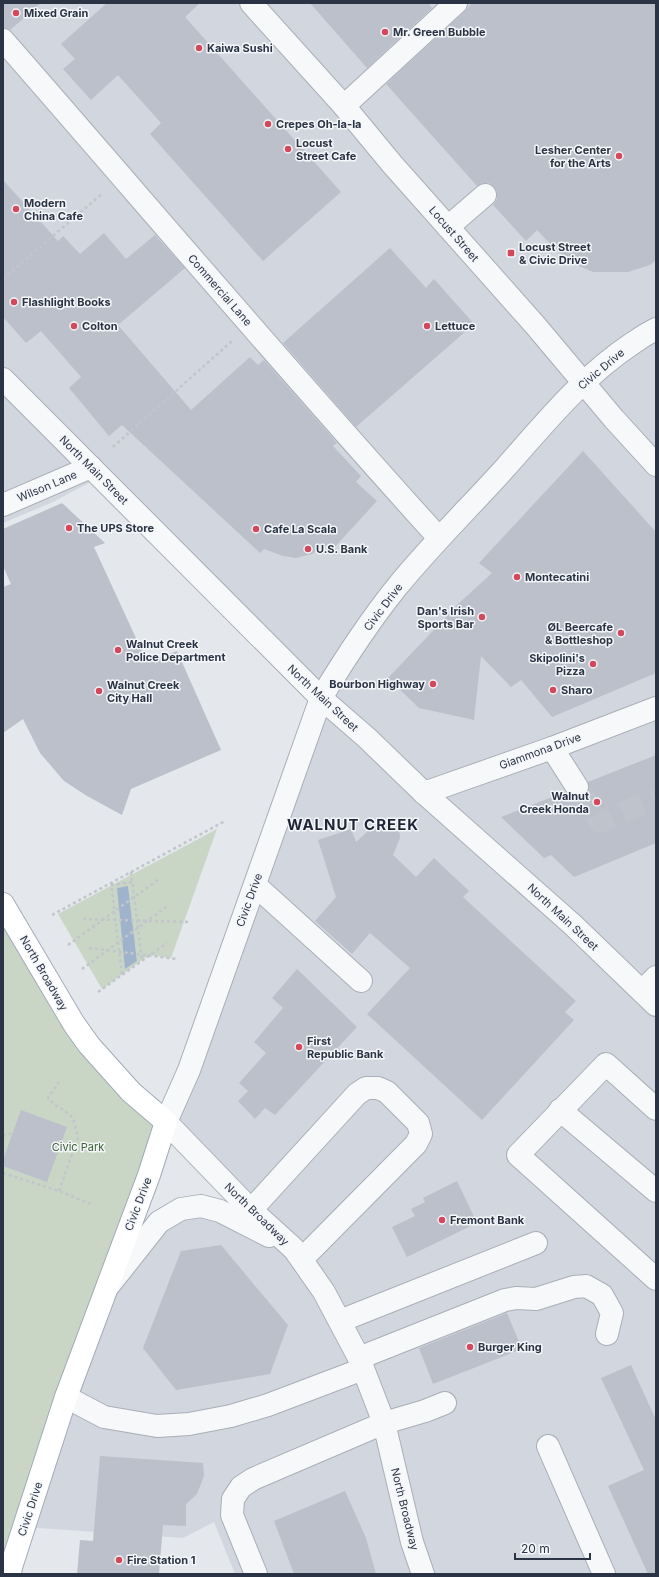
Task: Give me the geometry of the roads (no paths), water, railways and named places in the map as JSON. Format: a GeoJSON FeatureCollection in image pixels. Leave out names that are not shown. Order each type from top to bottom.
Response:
{"type":"FeatureCollection","features":[{"type":"Feature","properties":{"kind":"main road","name":"North Broadway"},"geometry":{"type":"LineString","coordinates":[[3,904],[74,1024],[89,1045],[131,1092],[166,1122]]}},
{"type":"Feature","properties":{"kind":"main road","name":"Civic Drive"},"geometry":{"type":"LineString","coordinates":[[10,1574],[66,1397],[149,1174],[166,1122]]}},
{"type":"Feature","properties":{"kind":"street","name":"Locust Street"},"geometry":{"type":"LineString","coordinates":[[251,3],[344,106],[392,164],[614,420],[656,465]]}},
{"type":"Feature","properties":{"kind":"street"},"geometry":{"type":"LineString","coordinates":[[344,106],[456,3]]}},
{"type":"Feature","properties":{"kind":"street","name":"Commercial Lane"},"geometry":{"type":"LineString","coordinates":[[3,40],[283,364],[439,538]]}},
{"type":"Feature","properties":{"kind":"street"},"geometry":{"type":"LineString","coordinates":[[448,227],[485,195]]}},
{"type":"Feature","properties":{"kind":"street","name":"Civic Drive"},"geometry":{"type":"LineString","coordinates":[[166,1122],[189,1070],[321,698],[351,650],[396,588],[439,538],[476,501],[559,407],[583,383],[611,358],[656,329]]}},
{"type":"Feature","properties":{"kind":"street","name":"North Main Street"},"geometry":{"type":"LineString","coordinates":[[3,379],[321,698],[367,738],[424,793],[651,991]]}},
{"type":"Feature","properties":{"kind":"street","name":"Wilson Lane"},"geometry":{"type":"LineString","coordinates":[[3,505],[91,468]]}},
{"type":"Feature","properties":{"kind":"street","name":"Giammona Drive"},"geometry":{"type":"LineString","coordinates":[[424,793],[552,748],[656,708]]}},
{"type":"Feature","properties":{"kind":"street"},"geometry":{"type":"LineString","coordinates":[[552,748],[577,787]]}},
{"type":"Feature","properties":{"kind":"street"},"geometry":{"type":"LineString","coordinates":[[254,885],[361,981]]}},
{"type":"Feature","properties":{"kind":"street"},"geometry":{"type":"LineString","coordinates":[[656,1109],[606,1064],[518,1155],[656,1279]]}},
{"type":"Feature","properties":{"kind":"street"},"geometry":{"type":"LineString","coordinates":[[106,1290],[159,1222],[181,1209],[201,1206],[220,1211],[298,1254],[416,1144],[421,1134],[418,1123],[387,1092],[378,1088],[366,1088],[357,1094],[251,1210]]}},
{"type":"Feature","properties":{"kind":"street"},"geometry":{"type":"LineString","coordinates":[[560,1110],[656,1191]]}},
{"type":"Feature","properties":{"kind":"street","name":"North Broadway"},"geometry":{"type":"LineString","coordinates":[[166,1122],[251,1210],[298,1254],[324,1292],[361,1363],[384,1423],[412,1542],[423,1574]]}},
{"type":"Feature","properties":{"kind":"street"},"geometry":{"type":"LineString","coordinates":[[340,1321],[536,1242]]}},
{"type":"Feature","properties":{"kind":"street"},"geometry":{"type":"LineString","coordinates":[[66,1397],[104,1416],[157,1426],[189,1424],[231,1416],[268,1405],[505,1300],[516,1298],[536,1299],[574,1287],[586,1286],[602,1295],[612,1313],[606,1334]]}},
{"type":"Feature","properties":{"kind":"street"},"geometry":{"type":"LineString","coordinates":[[256,1574],[232,1515],[232,1499],[241,1487],[253,1479],[384,1423],[425,1411],[445,1403]]}},
{"type":"Feature","properties":{"kind":"street"},"geometry":{"type":"LineString","coordinates":[[548,1446],[604,1574]]}},
{"type":"Feature","properties":{"kind":"water"},"geometry":{"type":"Polygon","coordinates":[[[128,886],[137,961],[125,969],[117,888],[128,886]]]}},
{"type":"Feature","properties":{"kind":"tunnel"},"geometry":{"type":"LineString","coordinates":[[577,787],[600,822],[656,799]]}},
{"type":"Feature","properties":{"kind":"place","name":"Mixed Grain"},"geometry":{"type":"Point","coordinates":[16,13]}},
{"type":"Feature","properties":{"kind":"place","name":"Mr. Green Bubble"},"geometry":{"type":"Point","coordinates":[385,32]}},
{"type":"Feature","properties":{"kind":"place","name":"Kaiwa Sushi"},"geometry":{"type":"Point","coordinates":[199,48]}},
{"type":"Feature","properties":{"kind":"place","name":"Crepes Oh-la-la"},"geometry":{"type":"Point","coordinates":[268,124]}},
{"type":"Feature","properties":{"kind":"place","name":"Locust Street Cafe"},"geometry":{"type":"Point","coordinates":[288,149]}},
{"type":"Feature","properties":{"kind":"place","name":"Lesher Center for the Arts"},"geometry":{"type":"Point","coordinates":[619,156]}},
{"type":"Feature","properties":{"kind":"place","name":"Modern China Cafe"},"geometry":{"type":"Point","coordinates":[16,209]}},
{"type":"Feature","properties":{"kind":"place","name":"Locust Street & Civic Drive"},"geometry":{"type":"Point","coordinates":[511,253]}},
{"type":"Feature","properties":{"kind":"place","name":"Flashlight Books"},"geometry":{"type":"Point","coordinates":[14,302]}},
{"type":"Feature","properties":{"kind":"place","name":"Colton"},"geometry":{"type":"Point","coordinates":[74,326]}},
{"type":"Feature","properties":{"kind":"place","name":"Lettuce"},"geometry":{"type":"Point","coordinates":[427,326]}},
{"type":"Feature","properties":{"kind":"place","name":"The UPS Store"},"geometry":{"type":"Point","coordinates":[69,528]}},
{"type":"Feature","properties":{"kind":"place","name":"Cafe La Scala"},"geometry":{"type":"Point","coordinates":[256,529]}},
{"type":"Feature","properties":{"kind":"place","name":"U.S. Bank"},"geometry":{"type":"Point","coordinates":[308,549]}},
{"type":"Feature","properties":{"kind":"place","name":"Montecatini"},"geometry":{"type":"Point","coordinates":[517,577]}},
{"type":"Feature","properties":{"kind":"place","name":"Dan's Irish Sports Bar"},"geometry":{"type":"Point","coordinates":[482,617]}},
{"type":"Feature","properties":{"kind":"place","name":"ØL Beercafe & Bottleshop"},"geometry":{"type":"Point","coordinates":[621,633]}},
{"type":"Feature","properties":{"kind":"place","name":"Walnut Creek Police Department"},"geometry":{"type":"Point","coordinates":[118,650]}},
{"type":"Feature","properties":{"kind":"place","name":"Skipolini's Pizza"},"geometry":{"type":"Point","coordinates":[593,664]}},
{"type":"Feature","properties":{"kind":"place","name":"Bourbon Highway"},"geometry":{"type":"Point","coordinates":[433,684]}},
{"type":"Feature","properties":{"kind":"place","name":"Sharo"},"geometry":{"type":"Point","coordinates":[553,690]}},
{"type":"Feature","properties":{"kind":"place","name":"Walnut Creek City Hall"},"geometry":{"type":"Point","coordinates":[99,691]}},
{"type":"Feature","properties":{"kind":"place","name":"Walnut Creek Honda"},"geometry":{"type":"Point","coordinates":[597,802]}},
{"type":"Feature","properties":{"kind":"place","name":"First Republic Bank"},"geometry":{"type":"Point","coordinates":[299,1047]}},
{"type":"Feature","properties":{"kind":"place","name":"Fremont Bank"},"geometry":{"type":"Point","coordinates":[442,1220]}},
{"type":"Feature","properties":{"kind":"place","name":"Burger King"},"geometry":{"type":"Point","coordinates":[470,1347]}},
{"type":"Feature","properties":{"kind":"place","name":"Fire Station 1"},"geometry":{"type":"Point","coordinates":[119,1560]}},
{"type":"Feature","properties":{"kind":"district","name":"WALNUT CREEK"},"geometry":{"type":"Point","coordinates":[353,824]}},
{"type":"Feature","properties":{"kind":"park label","name":"Civic Park"},"geometry":{"type":"Point","coordinates":[78,1147]}}]}
